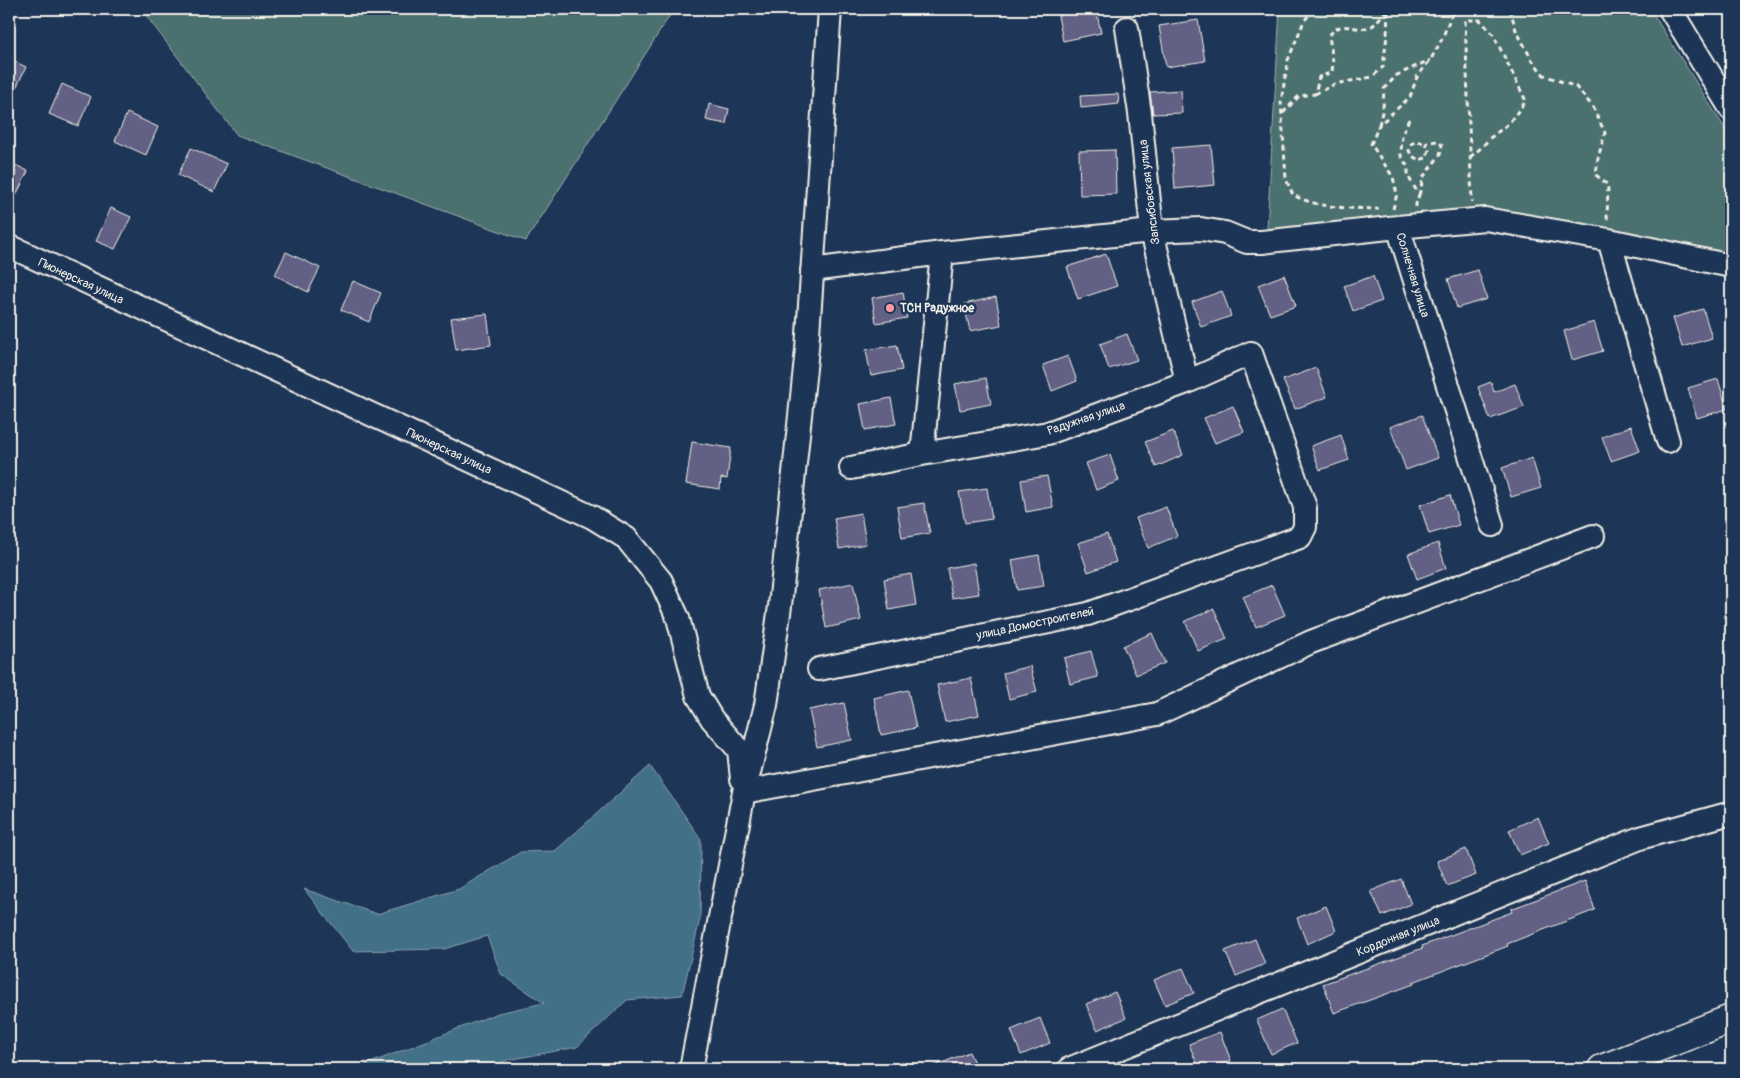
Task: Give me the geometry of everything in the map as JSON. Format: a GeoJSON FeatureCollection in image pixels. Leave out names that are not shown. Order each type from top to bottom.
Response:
{"type":"FeatureCollection","features":[{"type":"Feature","properties":{"kind":"main road"},"geometry":{"type":"LineString","coordinates":[[1602,1069],[1731,1020]]}},
{"type":"Feature","properties":{"kind":"street"},"geometry":{"type":"LineString","coordinates":[[691,1069],[744,792],[766,705],[780,606],[807,349],[830,9]]}},
{"type":"Feature","properties":{"kind":"street"},"geometry":{"type":"LineString","coordinates":[[1670,9],[1731,109]]}},
{"type":"Feature","properties":{"kind":"street","name":"Запсибовская улица"},"geometry":{"type":"LineString","coordinates":[[1126,28],[1140,113],[1152,231],[1187,382]]}},
{"type":"Feature","properties":{"kind":"street"},"geometry":{"type":"LineString","coordinates":[[812,270],[942,253],[1152,231],[1200,229],[1225,233],[1247,242],[1262,242],[1396,218]]}},
{"type":"Feature","properties":{"kind":"street","name":"Солнечная улица"},"geometry":{"type":"LineString","coordinates":[[1396,218],[1421,225],[1485,218],[1603,239],[1731,266]]}},
{"type":"Feature","properties":{"kind":"street","name":"Солнечная улица"},"geometry":{"type":"LineString","coordinates":[[1396,218],[1492,525]]}},
{"type":"Feature","properties":{"kind":"street"},"geometry":{"type":"LineString","coordinates":[[1603,239],[1668,441]]}},
{"type":"Feature","properties":{"kind":"street","name":"Пионерская улица"},"geometry":{"type":"LineString","coordinates":[[9,246],[592,517],[626,538],[661,581],[678,618],[698,696],[712,719],[739,750],[744,792]]}},
{"type":"Feature","properties":{"kind":"street"},"geometry":{"type":"LineString","coordinates":[[922,454],[942,253]]}},
{"type":"Feature","properties":{"kind":"street","name":"Радужная улица"},"geometry":{"type":"LineString","coordinates":[[851,468],[1048,432],[1187,382],[1251,353],[1305,507]]}},
{"type":"Feature","properties":{"kind":"street","name":"улица Домостроителей"},"geometry":{"type":"LineString","coordinates":[[820,669],[1088,614],[1300,537],[1305,527],[1305,507]]}},
{"type":"Feature","properties":{"kind":"street"},"geometry":{"type":"LineString","coordinates":[[744,792],[1157,714],[1311,642],[1593,536]]}},
{"type":"Feature","properties":{"kind":"street","name":"Кордонная улица"},"geometry":{"type":"LineString","coordinates":[[1069,1069],[1640,838],[1731,812]]}},
{"type":"Feature","properties":{"kind":"path"},"geometry":{"type":"LineString","coordinates":[[1314,9],[1304,21],[1288,60],[1282,102],[1286,179],[1294,195],[1305,201],[1396,218],[1397,194],[1393,177],[1371,144],[1379,125],[1383,108],[1384,89],[1397,75],[1431,60]]}},
{"type":"Feature","properties":{"kind":"path"},"geometry":{"type":"LineString","coordinates":[[1282,114],[1285,108],[1299,96],[1315,94],[1335,84],[1372,77],[1383,67],[1388,9],[1373,26],[1361,28],[1342,26],[1334,29],[1329,36],[1333,62],[1332,72],[1318,77],[1315,94]]}},
{"type":"Feature","properties":{"kind":"path"},"geometry":{"type":"LineString","coordinates":[[1435,9],[1442,12],[1455,10]]}},
{"type":"Feature","properties":{"kind":"path"},"geometry":{"type":"LineString","coordinates":[[1510,9],[1516,30],[1532,60],[1544,75],[1576,87],[1593,107],[1604,133],[1596,175],[1608,185],[1607,221],[1603,239]]}},
{"type":"Feature","properties":{"kind":"path"},"geometry":{"type":"LineString","coordinates":[[1379,125],[1410,97],[1417,77],[1431,60],[1455,10]]}},
{"type":"Feature","properties":{"kind":"path"},"geometry":{"type":"LineString","coordinates":[[1470,157],[1508,124],[1526,101],[1493,34],[1480,20],[1465,20],[1472,220]]}},
{"type":"Feature","properties":{"kind":"path"},"geometry":{"type":"LineString","coordinates":[[1409,119],[1402,135],[1401,156],[1408,167],[1408,176],[1418,196]]}},
{"type":"Feature","properties":{"kind":"path"},"geometry":{"type":"LineString","coordinates":[[1421,225],[1416,204],[1424,176],[1440,155],[1442,145],[1438,141],[1426,144],[1417,141],[1411,144],[1409,151],[1412,156],[1419,160],[1426,158]]}},
{"type":"Feature","properties":{"kind":"path"},"geometry":{"type":"LineString","coordinates":[[1426,144],[1429,150],[1426,158]]}},
{"type":"Feature","properties":{"kind":"path"},"geometry":{"type":"LineString","coordinates":[[1426,158],[1431,166]]}},
{"type":"Feature","properties":{"kind":"green space"},"geometry":{"type":"Polygon","coordinates":[[[141,9],[674,9],[526,241],[237,135],[141,9]]]}},
{"type":"Feature","properties":{"kind":"green space"},"geometry":{"type":"Polygon","coordinates":[[[1280,9],[1650,9],[1731,138],[1731,256],[1485,211],[1267,229],[1280,9]]]}},
{"type":"Feature","properties":{"kind":"water"},"geometry":{"type":"Polygon","coordinates":[[[650,766],[701,839],[700,919],[682,995],[627,1000],[577,1047],[508,1060],[483,1069],[355,1069],[498,1013],[544,1003],[501,974],[487,936],[444,949],[353,951],[304,889],[377,914],[459,889],[521,852],[555,851],[650,766]]]}},
{"type":"Feature","properties":{"kind":"building"},"geometry":{"type":"Polygon","coordinates":[[[1068,9],[1096,9],[1101,33],[1063,41],[1058,16],[1069,13],[1068,9]]]}},
{"type":"Feature","properties":{"kind":"building"},"geometry":{"type":"Polygon","coordinates":[[[1198,20],[1205,61],[1166,67],[1159,26],[1198,20]]]}},
{"type":"Feature","properties":{"kind":"building"},"geometry":{"type":"Polygon","coordinates":[[[9,59],[26,67],[9,103],[9,59]]]}},
{"type":"Feature","properties":{"kind":"building"},"geometry":{"type":"Polygon","coordinates":[[[62,84],[91,97],[78,126],[49,114],[62,84]]]}},
{"type":"Feature","properties":{"kind":"building"},"geometry":{"type":"Polygon","coordinates":[[[1181,90],[1182,113],[1153,114],[1150,92],[1181,90]]]}},
{"type":"Feature","properties":{"kind":"building"},"geometry":{"type":"Polygon","coordinates":[[[1118,94],[1119,104],[1081,108],[1080,96],[1118,94]]]}},
{"type":"Feature","properties":{"kind":"building"},"geometry":{"type":"Polygon","coordinates":[[[709,104],[729,109],[726,124],[706,120],[709,104]]]}},
{"type":"Feature","properties":{"kind":"building"},"geometry":{"type":"Polygon","coordinates":[[[127,113],[158,127],[146,155],[115,141],[127,113]]]}},
{"type":"Feature","properties":{"kind":"building"},"geometry":{"type":"Polygon","coordinates":[[[1211,145],[1215,185],[1175,189],[1172,148],[1211,145]]]}},
{"type":"Feature","properties":{"kind":"building"},"geometry":{"type":"Polygon","coordinates":[[[191,148],[227,164],[214,192],[178,175],[191,148]]]}},
{"type":"Feature","properties":{"kind":"building"},"geometry":{"type":"Polygon","coordinates":[[[1115,150],[1116,194],[1080,195],[1079,151],[1115,150]]]}},
{"type":"Feature","properties":{"kind":"building"},"geometry":{"type":"Polygon","coordinates":[[[9,162],[28,171],[9,210],[9,162]]]}},
{"type":"Feature","properties":{"kind":"building"},"geometry":{"type":"Polygon","coordinates":[[[111,208],[131,217],[115,249],[96,241],[111,208]]]}},
{"type":"Feature","properties":{"kind":"building"},"geometry":{"type":"Polygon","coordinates":[[[286,252],[320,268],[308,292],[275,275],[286,252]]]}},
{"type":"Feature","properties":{"kind":"building"},"geometry":{"type":"Polygon","coordinates":[[[1106,254],[1117,286],[1078,299],[1067,267],[1106,254]]]}},
{"type":"Feature","properties":{"kind":"building"},"geometry":{"type":"Polygon","coordinates":[[[1478,270],[1487,299],[1457,308],[1448,279],[1478,270]]]}},
{"type":"Feature","properties":{"kind":"building"},"geometry":{"type":"Polygon","coordinates":[[[1284,275],[1296,306],[1270,315],[1258,285],[1284,275]]]}},
{"type":"Feature","properties":{"kind":"building"},"geometry":{"type":"Polygon","coordinates":[[[1373,276],[1382,301],[1353,311],[1344,286],[1373,276]]]}},
{"type":"Feature","properties":{"kind":"building"},"geometry":{"type":"Polygon","coordinates":[[[353,281],[381,293],[369,322],[341,310],[353,281]]]}},
{"type":"Feature","properties":{"kind":"building"},"geometry":{"type":"Polygon","coordinates":[[[1222,291],[1231,316],[1201,327],[1192,302],[1222,291]]]}},
{"type":"Feature","properties":{"kind":"building","name":"ТСН Радужное"},"geometry":{"type":"Polygon","coordinates":[[[903,292],[907,318],[876,323],[872,298],[903,292]]]}},
{"type":"Feature","properties":{"kind":"building"},"geometry":{"type":"Polygon","coordinates":[[[996,297],[1001,325],[970,331],[964,304],[996,297]]]}},
{"type":"Feature","properties":{"kind":"building"},"geometry":{"type":"Polygon","coordinates":[[[1703,309],[1712,338],[1682,347],[1673,318],[1703,309]]]}},
{"type":"Feature","properties":{"kind":"building"},"geometry":{"type":"Polygon","coordinates":[[[487,314],[491,345],[456,350],[451,318],[487,314]]]}},
{"type":"Feature","properties":{"kind":"building"},"geometry":{"type":"Polygon","coordinates":[[[1594,322],[1603,351],[1572,360],[1564,331],[1594,322]]]}},
{"type":"Feature","properties":{"kind":"building"},"geometry":{"type":"Polygon","coordinates":[[[1127,334],[1137,360],[1109,369],[1100,344],[1127,334]]]}},
{"type":"Feature","properties":{"kind":"building"},"geometry":{"type":"Polygon","coordinates":[[[897,345],[902,370],[871,376],[866,350],[897,345]]]}},
{"type":"Feature","properties":{"kind":"building"},"geometry":{"type":"Polygon","coordinates":[[[1068,356],[1077,381],[1052,391],[1043,365],[1068,356]]]}},
{"type":"Feature","properties":{"kind":"building"},"geometry":{"type":"Polygon","coordinates":[[[1316,368],[1327,397],[1295,409],[1283,380],[1316,368]]]}},
{"type":"Feature","properties":{"kind":"building"},"geometry":{"type":"Polygon","coordinates":[[[986,378],[991,404],[960,410],[955,384],[986,378]]]}},
{"type":"Feature","properties":{"kind":"building"},"geometry":{"type":"Polygon","coordinates":[[[1718,379],[1727,409],[1697,418],[1688,388],[1718,379]]]}},
{"type":"Feature","properties":{"kind":"building"},"geometry":{"type":"Polygon","coordinates":[[[1491,382],[1494,392],[1515,384],[1524,407],[1490,419],[1478,387],[1491,382]]]}},
{"type":"Feature","properties":{"kind":"building"},"geometry":{"type":"Polygon","coordinates":[[[891,398],[896,424],[865,430],[860,404],[891,398]]]}},
{"type":"Feature","properties":{"kind":"building"},"geometry":{"type":"Polygon","coordinates":[[[1233,406],[1244,432],[1215,443],[1204,418],[1233,406]]]}},
{"type":"Feature","properties":{"kind":"building"},"geometry":{"type":"Polygon","coordinates":[[[1422,415],[1438,458],[1406,470],[1390,427],[1422,415]]]}},
{"type":"Feature","properties":{"kind":"building"},"geometry":{"type":"Polygon","coordinates":[[[1631,426],[1640,451],[1611,461],[1602,437],[1631,426]]]}},
{"type":"Feature","properties":{"kind":"building"},"geometry":{"type":"Polygon","coordinates":[[[1173,431],[1183,455],[1156,467],[1145,442],[1173,431]]]}},
{"type":"Feature","properties":{"kind":"building"},"geometry":{"type":"Polygon","coordinates":[[[1341,435],[1349,460],[1320,470],[1311,446],[1341,435]]]}},
{"type":"Feature","properties":{"kind":"building"},"geometry":{"type":"Polygon","coordinates":[[[692,442],[731,448],[727,479],[721,478],[720,489],[686,484],[692,442]]]}},
{"type":"Feature","properties":{"kind":"building"},"geometry":{"type":"Polygon","coordinates":[[[1110,455],[1119,481],[1096,490],[1086,463],[1110,455]]]}},
{"type":"Feature","properties":{"kind":"building"},"geometry":{"type":"Polygon","coordinates":[[[1532,458],[1541,488],[1511,497],[1502,468],[1532,458]]]}},
{"type":"Feature","properties":{"kind":"building"},"geometry":{"type":"Polygon","coordinates":[[[1047,476],[1053,507],[1026,512],[1021,480],[1047,476]]]}},
{"type":"Feature","properties":{"kind":"building"},"geometry":{"type":"Polygon","coordinates":[[[987,488],[992,519],[965,523],[959,492],[987,488]]]}},
{"type":"Feature","properties":{"kind":"building"},"geometry":{"type":"Polygon","coordinates":[[[1450,495],[1459,525],[1429,534],[1420,505],[1450,495]]]}},
{"type":"Feature","properties":{"kind":"building"},"geometry":{"type":"Polygon","coordinates":[[[924,503],[930,533],[902,538],[897,507],[924,503]]]}},
{"type":"Feature","properties":{"kind":"building"},"geometry":{"type":"Polygon","coordinates":[[[1166,507],[1177,536],[1148,548],[1136,518],[1166,507]]]}},
{"type":"Feature","properties":{"kind":"building"},"geometry":{"type":"Polygon","coordinates":[[[861,513],[866,544],[839,549],[834,518],[861,513]]]}},
{"type":"Feature","properties":{"kind":"building"},"geometry":{"type":"Polygon","coordinates":[[[1107,534],[1116,562],[1088,572],[1078,543],[1107,534]]]}},
{"type":"Feature","properties":{"kind":"building"},"geometry":{"type":"Polygon","coordinates":[[[1438,543],[1446,568],[1417,579],[1408,554],[1438,543]]]}},
{"type":"Feature","properties":{"kind":"building"},"geometry":{"type":"Polygon","coordinates":[[[1039,555],[1044,586],[1017,590],[1012,560],[1039,555]]]}},
{"type":"Feature","properties":{"kind":"building"},"geometry":{"type":"Polygon","coordinates":[[[974,563],[979,594],[952,598],[947,568],[974,563]]]}},
{"type":"Feature","properties":{"kind":"building"},"geometry":{"type":"Polygon","coordinates":[[[911,574],[916,605],[889,610],[884,579],[911,574]]]}},
{"type":"Feature","properties":{"kind":"building"},"geometry":{"type":"Polygon","coordinates":[[[853,583],[861,620],[826,628],[819,590],[853,583]]]}},
{"type":"Feature","properties":{"kind":"building"},"geometry":{"type":"Polygon","coordinates":[[[1272,585],[1285,615],[1256,627],[1243,597],[1272,585]]]}},
{"type":"Feature","properties":{"kind":"building"},"geometry":{"type":"Polygon","coordinates":[[[1214,609],[1227,639],[1198,651],[1185,621],[1214,609]]]}},
{"type":"Feature","properties":{"kind":"building"},"geometry":{"type":"Polygon","coordinates":[[[1152,633],[1165,663],[1136,675],[1123,646],[1152,633]]]}},
{"type":"Feature","properties":{"kind":"building"},"geometry":{"type":"Polygon","coordinates":[[[1091,651],[1098,677],[1070,684],[1064,658],[1091,651]]]}},
{"type":"Feature","properties":{"kind":"building"},"geometry":{"type":"Polygon","coordinates":[[[1030,666],[1037,692],[1009,699],[1003,673],[1030,666]]]}},
{"type":"Feature","properties":{"kind":"building"},"geometry":{"type":"Polygon","coordinates":[[[971,678],[979,715],[945,722],[937,685],[971,678]]]}},
{"type":"Feature","properties":{"kind":"building"},"geometry":{"type":"Polygon","coordinates":[[[908,690],[916,728],[881,735],[874,698],[908,690]]]}},
{"type":"Feature","properties":{"kind":"building"},"geometry":{"type":"Polygon","coordinates":[[[844,703],[852,740],[817,747],[809,710],[844,703]]]}},
{"type":"Feature","properties":{"kind":"building"},"geometry":{"type":"Polygon","coordinates":[[[1538,817],[1549,843],[1520,855],[1509,830],[1538,817]]]}},
{"type":"Feature","properties":{"kind":"building"},"geometry":{"type":"Polygon","coordinates":[[[1466,849],[1476,875],[1447,886],[1437,861],[1466,849]]]}},
{"type":"Feature","properties":{"kind":"building"},"geometry":{"type":"Polygon","coordinates":[[[1401,879],[1411,904],[1382,916],[1371,891],[1401,879]]]}},
{"type":"Feature","properties":{"kind":"building"},"geometry":{"type":"Polygon","coordinates":[[[1585,881],[1595,910],[1413,982],[1414,984],[1334,1013],[1323,984],[1423,948],[1422,946],[1512,912],[1511,909],[1585,881]]]}},
{"type":"Feature","properties":{"kind":"building"},"geometry":{"type":"Polygon","coordinates":[[[1326,906],[1336,931],[1307,944],[1297,918],[1326,906]]]}},
{"type":"Feature","properties":{"kind":"building"},"geometry":{"type":"Polygon","coordinates":[[[1255,939],[1265,964],[1236,976],[1225,951],[1255,939]]]}},
{"type":"Feature","properties":{"kind":"building"},"geometry":{"type":"Polygon","coordinates":[[[1183,968],[1194,993],[1165,1005],[1154,980],[1183,968]]]}},
{"type":"Feature","properties":{"kind":"building"},"geometry":{"type":"Polygon","coordinates":[[[1115,992],[1126,1018],[1097,1030],[1086,1004],[1115,992]]]}},
{"type":"Feature","properties":{"kind":"building"},"geometry":{"type":"Polygon","coordinates":[[[1282,1009],[1297,1043],[1271,1054],[1257,1020],[1282,1009]]]}},
{"type":"Feature","properties":{"kind":"building"},"geometry":{"type":"Polygon","coordinates":[[[1040,1018],[1050,1043],[1021,1055],[1011,1030],[1040,1018]]]}},
{"type":"Feature","properties":{"kind":"building"},"geometry":{"type":"Polygon","coordinates":[[[1220,1032],[1231,1061],[1209,1069],[1199,1069],[1189,1044],[1220,1032]]]}},
{"type":"Feature","properties":{"kind":"building"},"geometry":{"type":"Polygon","coordinates":[[[969,1052],[977,1069],[927,1069],[969,1052]]]}},
{"type":"Feature","properties":{"kind":"place","name":"ТСН Радужное"},"geometry":{"type":"Point","coordinates":[890,308]}}]}
